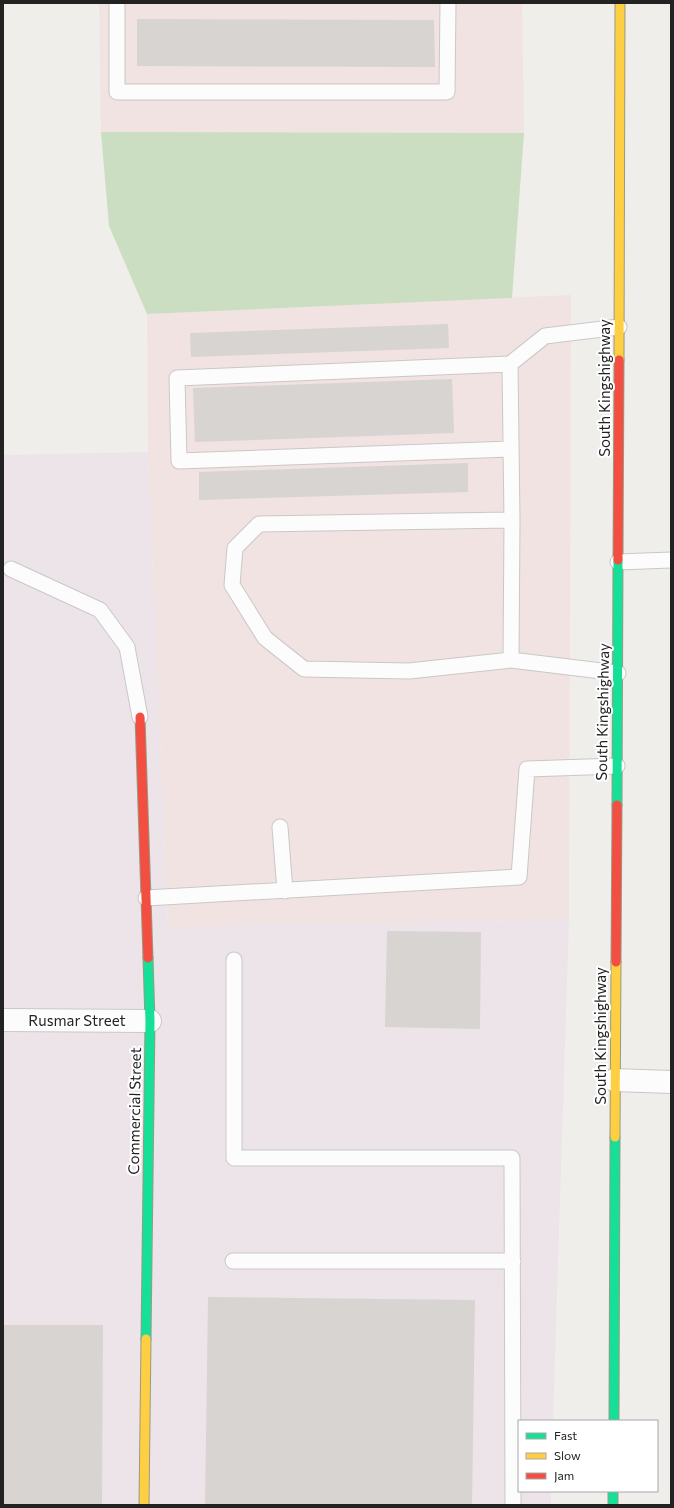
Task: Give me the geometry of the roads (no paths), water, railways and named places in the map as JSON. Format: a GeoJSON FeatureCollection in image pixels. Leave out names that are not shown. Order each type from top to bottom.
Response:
{"type":"FeatureCollection","features":[{"type":"Feature","properties":{"kind":"main road","name":"South Kingshighway"},"geometry":{"type":"LineString","coordinates":[[614,1420],[614,1080],[618,673],[620,3]]}},
{"type":"Feature","properties":{"kind":"main road","name":"Commercial Street"},"geometry":{"type":"LineString","coordinates":[[140,717],[150,1021],[144,1505]]}},
{"type":"Feature","properties":{"kind":"main road"},"geometry":{"type":"LineString","coordinates":[[613,1505],[614,1492]]}},
{"type":"Feature","properties":{"kind":"street","name":"Rusmar Street"},"geometry":{"type":"LineString","coordinates":[[3,1020],[150,1021]]}},
{"type":"Feature","properties":{"kind":"street"},"geometry":{"type":"LineString","coordinates":[[614,1080],[671,1082]]}},
{"type":"Feature","properties":{"kind":"lane"},"geometry":{"type":"LineString","coordinates":[[117,3],[116,92],[448,92],[448,3]]}},
{"type":"Feature","properties":{"kind":"lane"},"geometry":{"type":"LineString","coordinates":[[511,449],[179,461],[177,378],[510,364],[545,336],[619,327]]}},
{"type":"Feature","properties":{"kind":"lane"},"geometry":{"type":"LineString","coordinates":[[510,364],[512,520],[511,660]]}},
{"type":"Feature","properties":{"kind":"lane"},"geometry":{"type":"LineString","coordinates":[[512,520],[259,524],[235,548],[232,585],[265,638],[304,669],[409,671],[511,660],[618,673]]}},
{"type":"Feature","properties":{"kind":"lane"},"geometry":{"type":"LineString","coordinates":[[618,562],[671,560]]}},
{"type":"Feature","properties":{"kind":"lane"},"geometry":{"type":"LineString","coordinates":[[11,568],[100,610],[128,647],[140,717]]}},
{"type":"Feature","properties":{"kind":"lane"},"geometry":{"type":"LineString","coordinates":[[146,898],[519,877],[527,769],[617,766]]}},
{"type":"Feature","properties":{"kind":"lane"},"geometry":{"type":"LineString","coordinates":[[280,827],[285,890]]}},
{"type":"Feature","properties":{"kind":"lane"},"geometry":{"type":"LineString","coordinates":[[234,960],[234,1158],[512,1158],[513,1505]]}},
{"type":"Feature","properties":{"kind":"lane"},"geometry":{"type":"LineString","coordinates":[[233,1261],[512,1261]]}}]}
